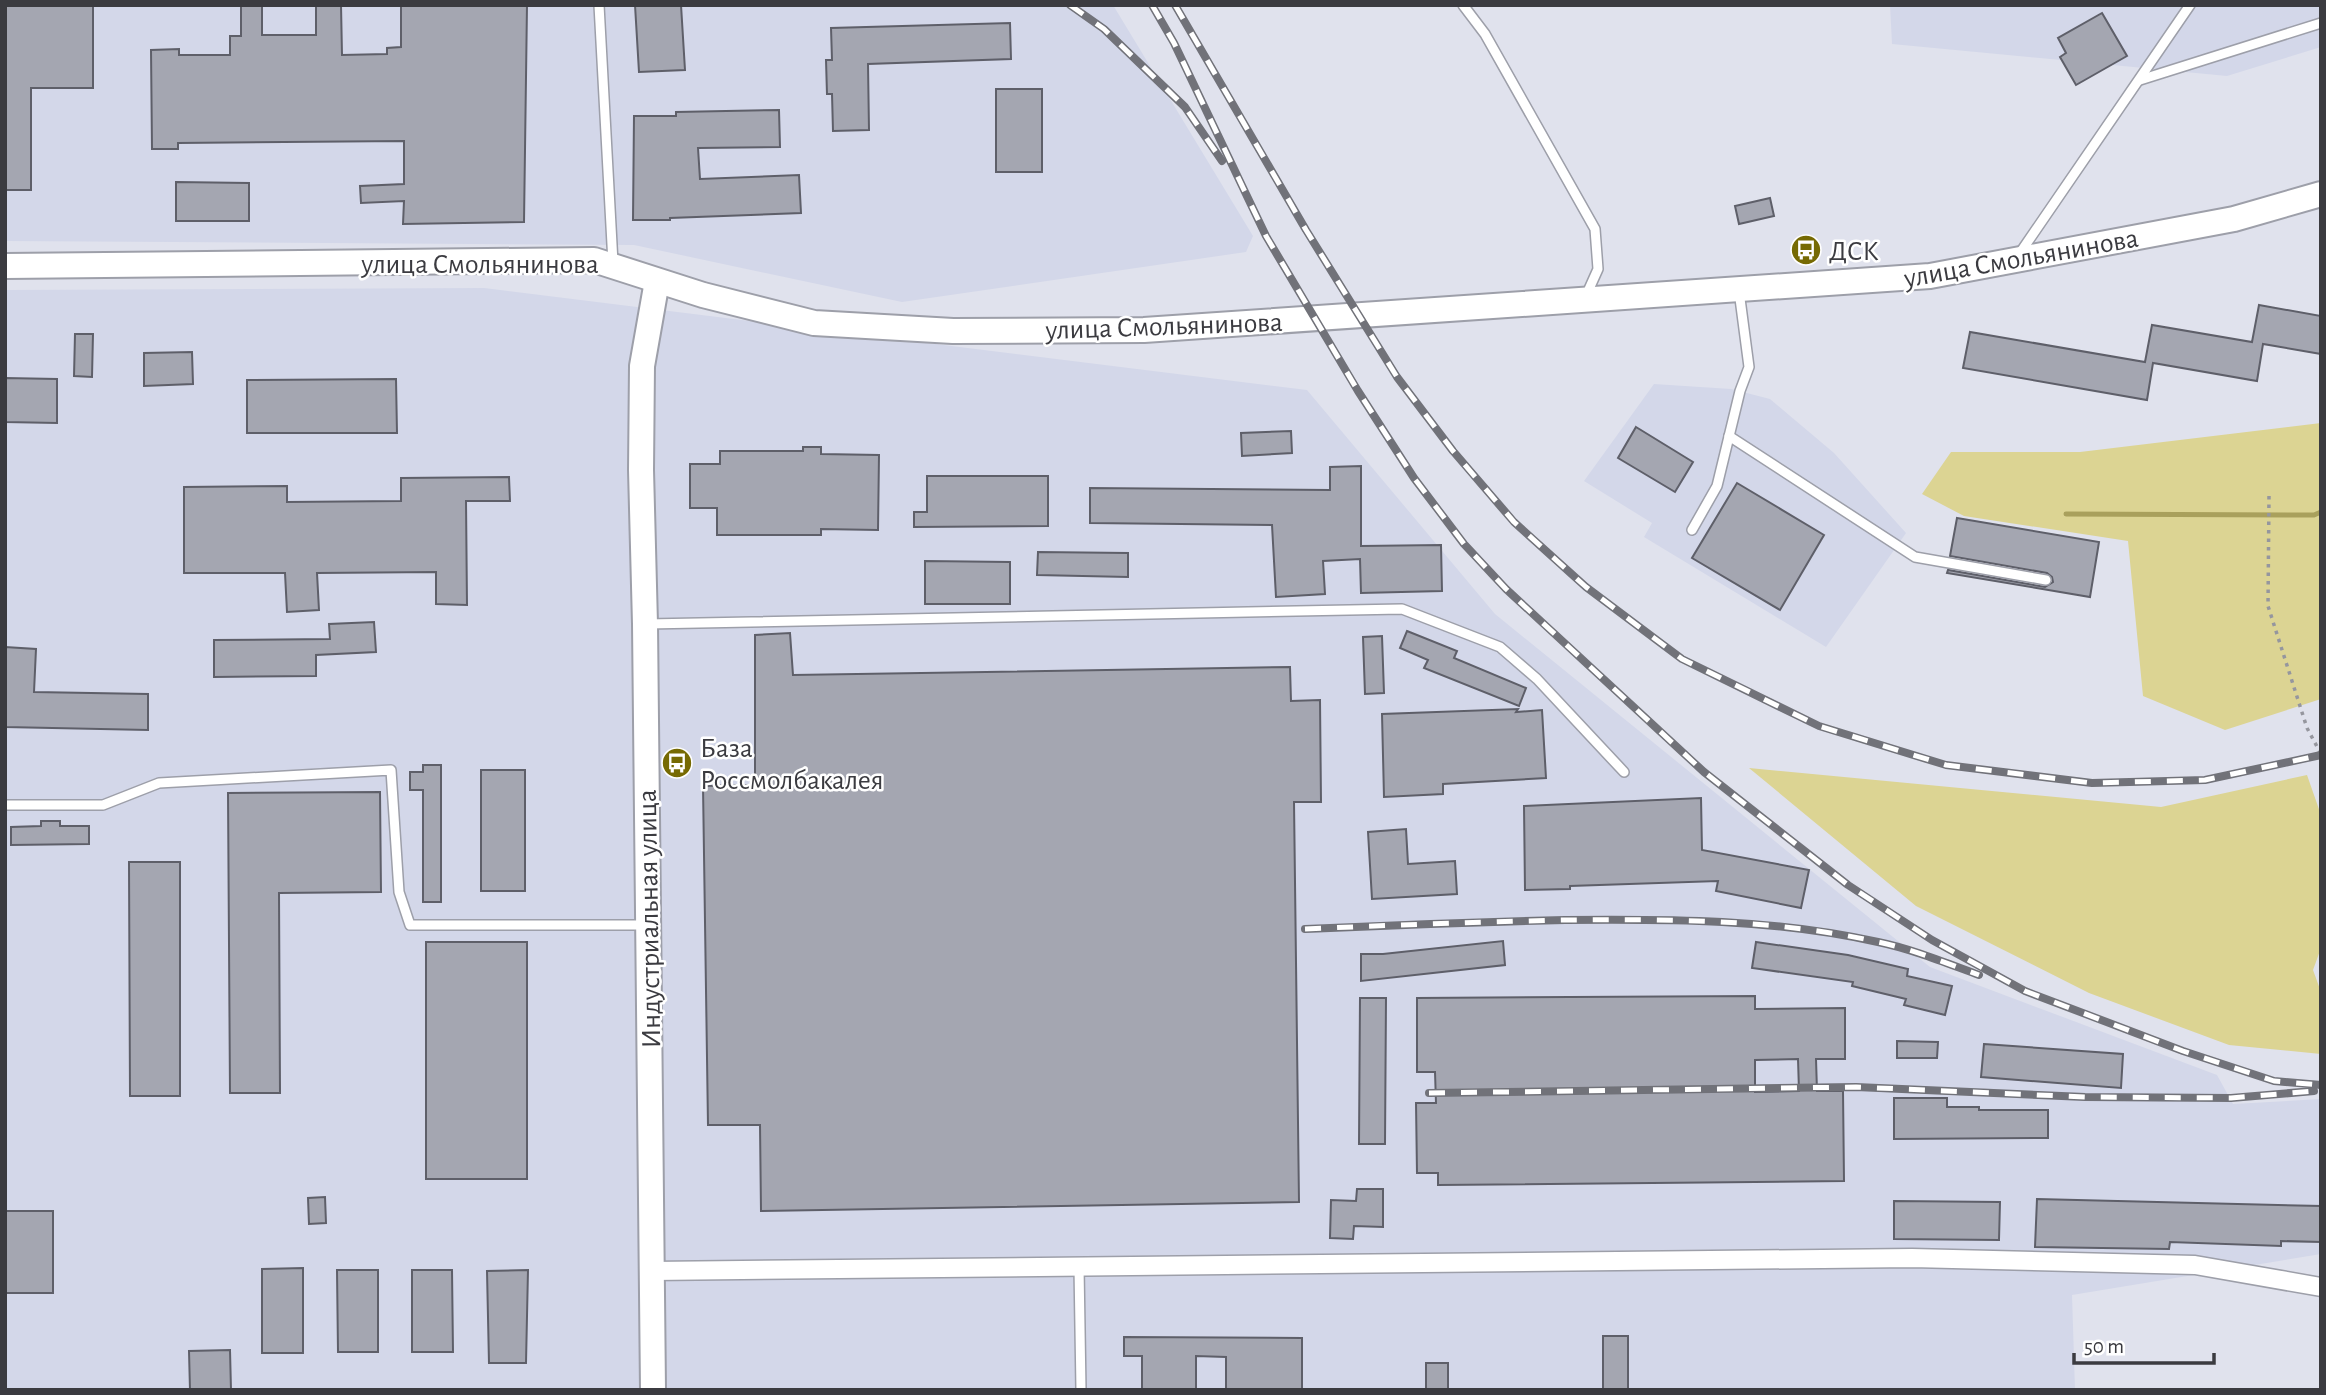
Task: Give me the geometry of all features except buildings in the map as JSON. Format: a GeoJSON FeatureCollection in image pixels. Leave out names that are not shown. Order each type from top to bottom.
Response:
{"type":"FeatureCollection","features":[{"type":"Feature","properties":{"kind":"street","name":"улица Смольянинова"},"geometry":{"type":"LineString","coordinates":[[5,266],[594,260],[657,281],[814,323],[953,331],[1144,330],[1930,276],[2234,219],[2321,194]]}},
{"type":"Feature","properties":{"kind":"street","name":"Индустриальная улица"},"geometry":{"type":"LineString","coordinates":[[653,1390],[641,470],[642,366],[657,281]]}},
{"type":"Feature","properties":{"kind":"street"},"geometry":{"type":"LineString","coordinates":[[652,1271],[1912,1258],[2195,1265],[2321,1287]]}},
{"type":"Feature","properties":{"kind":"lane"},"geometry":{"type":"LineString","coordinates":[[599,5],[613,265]]}},
{"type":"Feature","properties":{"kind":"lane"},"geometry":{"type":"LineString","coordinates":[[1463,5],[1485,34],[1595,229],[1598,269],[1584,299]]}},
{"type":"Feature","properties":{"kind":"lane"},"geometry":{"type":"LineString","coordinates":[[2015,260],[2190,5]]}},
{"type":"Feature","properties":{"kind":"lane"},"geometry":{"type":"LineString","coordinates":[[2140,80],[2321,23]]}},
{"type":"Feature","properties":{"kind":"lane"},"geometry":{"type":"LineString","coordinates":[[1692,530],[1717,486],[1740,391],[1749,367],[1739,289]]}},
{"type":"Feature","properties":{"kind":"lane"},"geometry":{"type":"LineString","coordinates":[[1729,436],[1915,556],[2046,580]]}},
{"type":"Feature","properties":{"kind":"lane"},"geometry":{"type":"LineString","coordinates":[[645,624],[1402,609],[1500,647],[1537,679],[1624,772]]}},
{"type":"Feature","properties":{"kind":"lane"},"geometry":{"type":"LineString","coordinates":[[5,805],[103,805],[159,783],[391,769],[398,892],[410,925],[648,925]]}},
{"type":"Feature","properties":{"kind":"lane"},"geometry":{"type":"LineString","coordinates":[[1079,1267],[1081,1390]]}},
{"type":"Feature","properties":{"kind":"path"},"geometry":{"type":"LineString","coordinates":[[2269,496],[2269,606],[2307,728],[2321,754]]}},
{"type":"Feature","properties":{"kind":"shaded area"},"geometry":{"type":"Polygon","coordinates":[[[5,5],[1113,5],[1253,236],[1246,252],[902,302],[634,245],[5,241],[5,5]]]}},
{"type":"Feature","properties":{"kind":"shaded area"},"geometry":{"type":"Polygon","coordinates":[[[1890,5],[2321,5],[2321,47],[2227,76],[1892,44],[1890,5]]]}},
{"type":"Feature","properties":{"kind":"shaded area"},"geometry":{"type":"Polygon","coordinates":[[[484,288],[1307,390],[1495,614],[1930,967],[2217,1075],[2233,1104],[2321,1099],[2321,1254],[2072,1295],[2075,1390],[5,1390],[5,290],[484,288]]]}},
{"type":"Feature","properties":{"kind":"shaded area"},"geometry":{"type":"Polygon","coordinates":[[[1654,384],[1731,389],[1770,399],[1834,453],[1906,533],[1826,647],[1644,537],[1652,523],[1584,481],[1654,384]]]}},
{"type":"Feature","properties":{"kind":"shaded area"},"geometry":{"type":"Polygon","coordinates":[[[2321,423],[2321,699],[2225,730],[2143,696],[2128,541],[1964,516],[1922,494],[1951,452],[2080,452],[2321,423]]]}},
{"type":"Feature","properties":{"kind":"shaded area"},"geometry":{"type":"Polygon","coordinates":[[[1749,768],[2161,807],[2307,775],[2321,815],[2321,948],[2313,970],[2321,992],[2321,1054],[2229,1045],[2089,993],[1916,906],[1749,768]]]}},
{"type":"Feature","properties":{"kind":"waterway"},"geometry":{"type":"LineString","coordinates":[[2066,514],[2314,515],[2321,512]]}},
{"type":"Feature","properties":{"kind":"railway"},"geometry":{"type":"LineString","coordinates":[[1070,5],[1104,29],[1185,107],[1222,161]]}},
{"type":"Feature","properties":{"kind":"railway"},"geometry":{"type":"LineString","coordinates":[[1152,5],[1174,43],[1266,236],[1358,391],[1414,478],[1464,544],[1506,589],[1704,772],[1848,885],[1932,940],[2025,991],[2183,1051],[2274,1081],[2321,1085]]}},
{"type":"Feature","properties":{"kind":"railway"},"geometry":{"type":"LineString","coordinates":[[1175,5],[1306,230],[1397,377],[1453,451],[1514,522],[1586,587],[1682,659],[1819,726],[1946,765],[2092,783],[2205,780],[2321,755]]}},
{"type":"Feature","properties":{"kind":"railway"},"geometry":{"type":"LineString","coordinates":[[1305,929],[1565,920],[1722,922],[1840,934],[1891,945],[1979,975]]}},
{"type":"Feature","properties":{"kind":"railway"},"geometry":{"type":"LineString","coordinates":[[1429,1093],[1856,1087],[2085,1097],[2231,1098],[2314,1091]]}},
{"type":"Feature","properties":{"kind":"place","name":"ДСК"},"geometry":{"type":"Point","coordinates":[1806,250]}},
{"type":"Feature","properties":{"kind":"place","name":"База Россмолбакалея"},"geometry":{"type":"Point","coordinates":[677,763]}}]}
